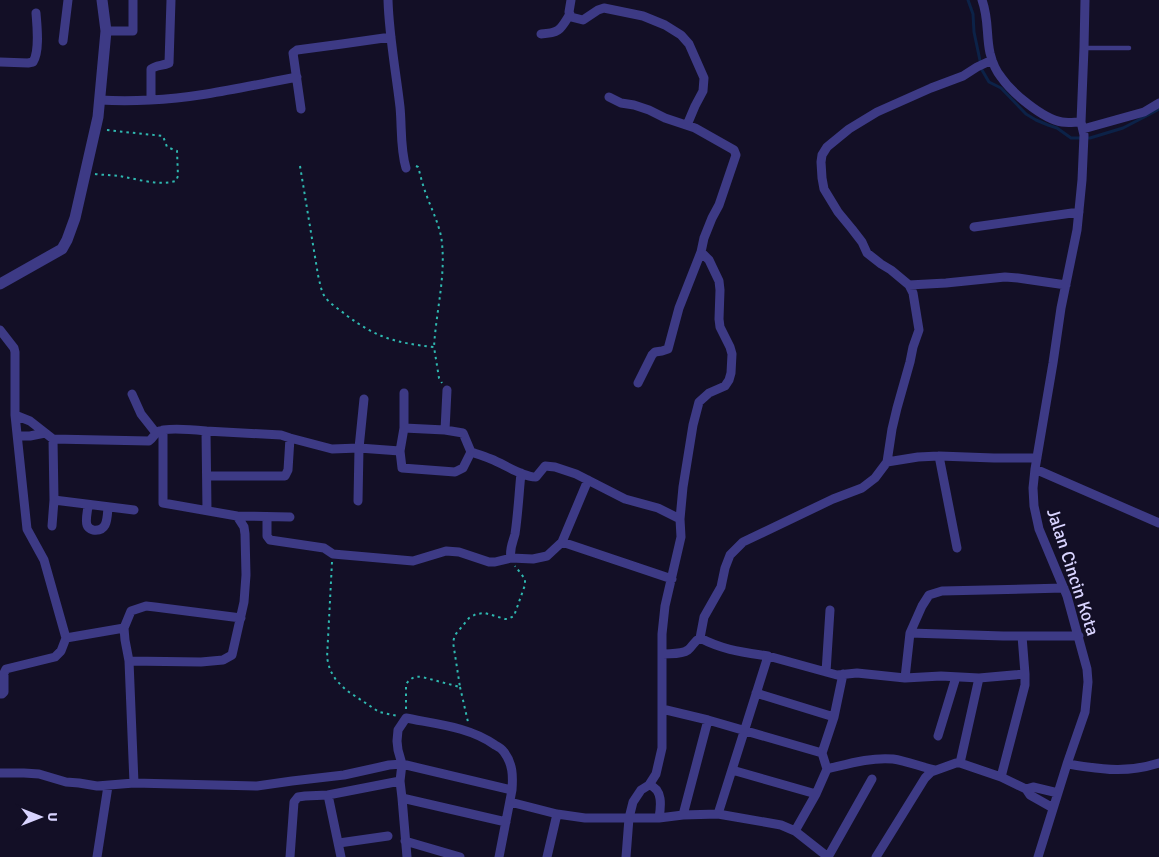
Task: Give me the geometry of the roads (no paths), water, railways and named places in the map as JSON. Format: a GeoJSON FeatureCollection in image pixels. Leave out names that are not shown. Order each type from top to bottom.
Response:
{"type":"FeatureCollection","features":[{"type":"Feature","properties":{"kind":"street"},"geometry":{"type":"LineString","coordinates":[[63,41],[68,0]]}},
{"type":"Feature","properties":{"kind":"street"},"geometry":{"type":"LineString","coordinates":[[0,284],[62,249],[76,218],[96,129],[100,100],[106,31],[102,0]]}},
{"type":"Feature","properties":{"kind":"street"},"geometry":{"type":"LineString","coordinates":[[106,31],[133,31],[134,0]]}},
{"type":"Feature","properties":{"kind":"street"},"geometry":{"type":"LineString","coordinates":[[151,100],[151,69],[155,66],[169,63],[171,0]]}},
{"type":"Feature","properties":{"kind":"street"},"geometry":{"type":"LineString","coordinates":[[388,0],[406,168]]}},
{"type":"Feature","properties":{"kind":"street"},"geometry":{"type":"LineString","coordinates":[[571,0],[568,10],[573,18],[582,20],[604,8],[643,16],[665,25],[681,35],[689,44],[704,78],[702,91],[687,125]]}},
{"type":"Feature","properties":{"kind":"street"},"geometry":{"type":"LineString","coordinates":[[662,654],[681,653],[688,650],[700,638],[704,617],[721,587],[730,555],[742,542],[833,499],[862,488],[875,478],[887,462],[892,429],[918,330],[913,294],[909,285],[867,253],[862,242],[838,212],[824,189],[821,170],[822,155],[827,147],[849,129],[877,112],[963,76],[985,63],[990,51],[986,11],[982,0]]}},
{"type":"Feature","properties":{"kind":"street","name":"Jalan Cincin Kota"},"geometry":{"type":"LineString","coordinates":[[1038,857],[1085,712],[1088,682],[1087,669],[1079,636],[1064,588],[1039,528],[1034,506],[1033,488],[1061,308],[1079,212],[1082,180],[1085,0]]}},
{"type":"Feature","properties":{"kind":"street"},"geometry":{"type":"LineString","coordinates":[[0,62],[28,64],[32,62],[36,55],[36,13]]}},
{"type":"Feature","properties":{"kind":"street"},"geometry":{"type":"LineString","coordinates":[[541,34],[552,34],[561,29],[570,14]]}},
{"type":"Feature","properties":{"kind":"street"},"geometry":{"type":"LineString","coordinates":[[301,109],[293,53],[296,50],[391,37]]}},
{"type":"Feature","properties":{"kind":"street"},"geometry":{"type":"LineString","coordinates":[[985,63],[1041,114],[1083,132],[1144,112],[1159,103]]}},
{"type":"Feature","properties":{"kind":"street"},"geometry":{"type":"LineString","coordinates":[[100,100],[151,100],[203,94],[297,77]]}},
{"type":"Feature","properties":{"kind":"street"},"geometry":{"type":"LineString","coordinates":[[609,97],[621,103],[634,105],[696,128],[734,150],[736,155],[719,205],[704,238],[701,252],[679,308],[668,349],[655,352],[652,355],[638,383]]}},
{"type":"Feature","properties":{"kind":"street"},"geometry":{"type":"LineString","coordinates":[[974,227],[1079,212]]}},
{"type":"Feature","properties":{"kind":"street"},"geometry":{"type":"LineString","coordinates":[[626,857],[629,818],[633,802],[641,790],[649,785],[656,774],[661,757],[662,634],[664,613],[681,537],[682,487],[688,460],[689,440],[698,406],[709,393],[725,386],[729,380],[732,364],[730,347],[720,327],[719,281],[709,260],[701,252]]}},
{"type":"Feature","properties":{"kind":"street"},"geometry":{"type":"LineString","coordinates":[[909,285],[946,284],[1005,277],[1066,285]]}},
{"type":"Feature","properties":{"kind":"street"},"geometry":{"type":"LineString","coordinates":[[0,330],[15,352],[16,415],[27,529],[44,560],[66,638],[56,658],[6,669],[4,673],[4,692],[0,694]]}},
{"type":"Feature","properties":{"kind":"street"},"geometry":{"type":"LineString","coordinates":[[445,430],[447,390]]}},
{"type":"Feature","properties":{"kind":"street"},"geometry":{"type":"LineString","coordinates":[[404,393],[404,428],[400,451],[402,468],[455,472],[463,468],[471,452],[464,433],[404,428]]}},
{"type":"Feature","properties":{"kind":"street"},"geometry":{"type":"LineString","coordinates":[[132,394],[141,414],[160,431],[271,433],[332,449],[359,448],[400,451]]}},
{"type":"Feature","properties":{"kind":"street"},"geometry":{"type":"LineString","coordinates":[[358,501],[359,448],[364,399]]}},
{"type":"Feature","properties":{"kind":"street"},"geometry":{"type":"LineString","coordinates":[[16,415],[30,421],[53,439],[149,440],[160,431]]}},
{"type":"Feature","properties":{"kind":"street"},"geometry":{"type":"LineString","coordinates":[[160,431],[163,502],[238,516],[290,517]]}},
{"type":"Feature","properties":{"kind":"street"},"geometry":{"type":"LineString","coordinates":[[206,431],[207,510]]}},
{"type":"Feature","properties":{"kind":"street"},"geometry":{"type":"LineString","coordinates":[[18,436],[45,433]]}},
{"type":"Feature","properties":{"kind":"street"},"geometry":{"type":"LineString","coordinates":[[207,476],[285,476],[288,470],[290,438]]}},
{"type":"Feature","properties":{"kind":"street"},"geometry":{"type":"LineString","coordinates":[[52,526],[54,500],[53,439]]}},
{"type":"Feature","properties":{"kind":"street"},"geometry":{"type":"LineString","coordinates":[[471,452],[492,459],[528,476],[536,477],[545,466],[565,470],[625,499],[658,508],[680,519]]}},
{"type":"Feature","properties":{"kind":"street"},"geometry":{"type":"LineString","coordinates":[[887,462],[939,456],[1037,458]]}},
{"type":"Feature","properties":{"kind":"street"},"geometry":{"type":"LineString","coordinates":[[939,456],[957,548]]}},
{"type":"Feature","properties":{"kind":"street"},"geometry":{"type":"LineString","coordinates":[[1035,469],[1159,523]]}},
{"type":"Feature","properties":{"kind":"street"},"geometry":{"type":"LineString","coordinates":[[511,558],[510,551],[516,523],[521,473]]}},
{"type":"Feature","properties":{"kind":"street"},"geometry":{"type":"LineString","coordinates":[[267,517],[267,536],[270,540],[324,548],[333,554],[413,562],[446,551],[459,552],[489,562],[511,558],[533,559],[547,556],[562,542],[588,480]]}},
{"type":"Feature","properties":{"kind":"street"},"geometry":{"type":"LineString","coordinates":[[54,500],[134,510]]}},
{"type":"Feature","properties":{"kind":"street"},"geometry":{"type":"LineString","coordinates":[[88,505],[87,524],[89,528],[94,530],[101,530],[106,525],[108,507]]}},
{"type":"Feature","properties":{"kind":"street"},"geometry":{"type":"LineString","coordinates":[[129,661],[201,662],[223,660],[232,655],[244,602],[245,534],[244,527],[238,516]]}},
{"type":"Feature","properties":{"kind":"street"},"geometry":{"type":"LineString","coordinates":[[562,542],[672,579]]}},
{"type":"Feature","properties":{"kind":"street"},"geometry":{"type":"LineString","coordinates":[[905,678],[910,633],[929,595],[942,591],[1064,588]]}},
{"type":"Feature","properties":{"kind":"street"},"geometry":{"type":"LineString","coordinates":[[134,783],[129,661],[124,628],[131,611],[146,606],[241,618]]}},
{"type":"Feature","properties":{"kind":"street"},"geometry":{"type":"LineString","coordinates":[[826,672],[830,610]]}},
{"type":"Feature","properties":{"kind":"street"},"geometry":{"type":"LineString","coordinates":[[66,638],[124,628]]}},
{"type":"Feature","properties":{"kind":"street"},"geometry":{"type":"LineString","coordinates":[[910,633],[1079,636]]}},
{"type":"Feature","properties":{"kind":"street"},"geometry":{"type":"LineString","coordinates":[[1001,777],[1025,685],[1022,636]]}},
{"type":"Feature","properties":{"kind":"street"},"geometry":{"type":"LineString","coordinates":[[700,638],[732,651],[768,656],[836,675],[857,673],[905,678],[942,676],[979,678],[1025,674]]}},
{"type":"Feature","properties":{"kind":"street"},"geometry":{"type":"LineString","coordinates":[[718,814],[768,656]]}},
{"type":"Feature","properties":{"kind":"street"},"geometry":{"type":"LineString","coordinates":[[795,830],[816,794],[827,768],[822,753],[834,717],[843,674]]}},
{"type":"Feature","properties":{"kind":"street"},"geometry":{"type":"LineString","coordinates":[[938,736],[956,677]]}},
{"type":"Feature","properties":{"kind":"street"},"geometry":{"type":"LineString","coordinates":[[960,763],[979,678]]}},
{"type":"Feature","properties":{"kind":"street"},"geometry":{"type":"LineString","coordinates":[[756,693],[834,717]]}},
{"type":"Feature","properties":{"kind":"street"},"geometry":{"type":"LineString","coordinates":[[662,709],[708,720],[822,753]]}},
{"type":"Feature","properties":{"kind":"street"},"geometry":{"type":"LineString","coordinates":[[407,857],[400,780],[402,764],[397,741],[398,730],[406,718],[470,731],[490,741],[504,751],[512,768],[512,790],[499,857]]}},
{"type":"Feature","properties":{"kind":"street"},"geometry":{"type":"LineString","coordinates":[[683,814],[708,720]]}},
{"type":"Feature","properties":{"kind":"street"},"geometry":{"type":"LineString","coordinates":[[827,768],[857,762],[894,759],[935,770]]}},
{"type":"Feature","properties":{"kind":"street"},"geometry":{"type":"LineString","coordinates":[[876,857],[925,778],[935,770],[960,763],[1001,777],[1026,789],[1030,795],[1053,808]]}},
{"type":"Feature","properties":{"kind":"street"},"geometry":{"type":"LineString","coordinates":[[1067,764],[1107,770],[1121,770],[1142,768],[1159,763]]}},
{"type":"Feature","properties":{"kind":"street"},"geometry":{"type":"LineString","coordinates":[[0,773],[39,774],[66,782],[97,786],[134,783],[257,786],[344,775],[402,764],[512,790]]}},
{"type":"Feature","properties":{"kind":"street"},"geometry":{"type":"LineString","coordinates":[[732,770],[816,794]]}},
{"type":"Feature","properties":{"kind":"street"},"geometry":{"type":"LineString","coordinates":[[510,802],[557,814],[585,818],[659,818],[683,814],[718,814],[781,825],[795,830],[828,857],[872,779]]}},
{"type":"Feature","properties":{"kind":"street"},"geometry":{"type":"LineString","coordinates":[[290,857],[294,802],[298,797],[328,795],[400,780]]}},
{"type":"Feature","properties":{"kind":"street"},"geometry":{"type":"LineString","coordinates":[[649,785],[653,786],[658,794],[659,818]]}},
{"type":"Feature","properties":{"kind":"street"},"geometry":{"type":"LineString","coordinates":[[97,857],[108,786]]}},
{"type":"Feature","properties":{"kind":"street"},"geometry":{"type":"LineString","coordinates":[[1026,789],[1033,787],[1058,793]]}},
{"type":"Feature","properties":{"kind":"street"},"geometry":{"type":"LineString","coordinates":[[328,795],[341,857]]}},
{"type":"Feature","properties":{"kind":"street"},"geometry":{"type":"LineString","coordinates":[[402,798],[506,822]]}},
{"type":"Feature","properties":{"kind":"street"},"geometry":{"type":"LineString","coordinates":[[546,857],[557,814]]}},
{"type":"Feature","properties":{"kind":"street"},"geometry":{"type":"LineString","coordinates":[[339,843],[388,836]]}},
{"type":"Feature","properties":{"kind":"street"},"geometry":{"type":"LineString","coordinates":[[405,841],[460,857]]}},
{"type":"Feature","properties":{"kind":"lane"},"geometry":{"type":"LineString","coordinates":[[1084,48],[1129,48]]}},
{"type":"Feature","properties":{"kind":"waterway"},"geometry":{"type":"LineString","coordinates":[[968,0],[973,14],[974,32],[982,70],[989,82],[1001,88],[1026,114],[1036,120],[1057,128],[1071,138],[1090,138],[1123,128],[1159,109]]}}]}
